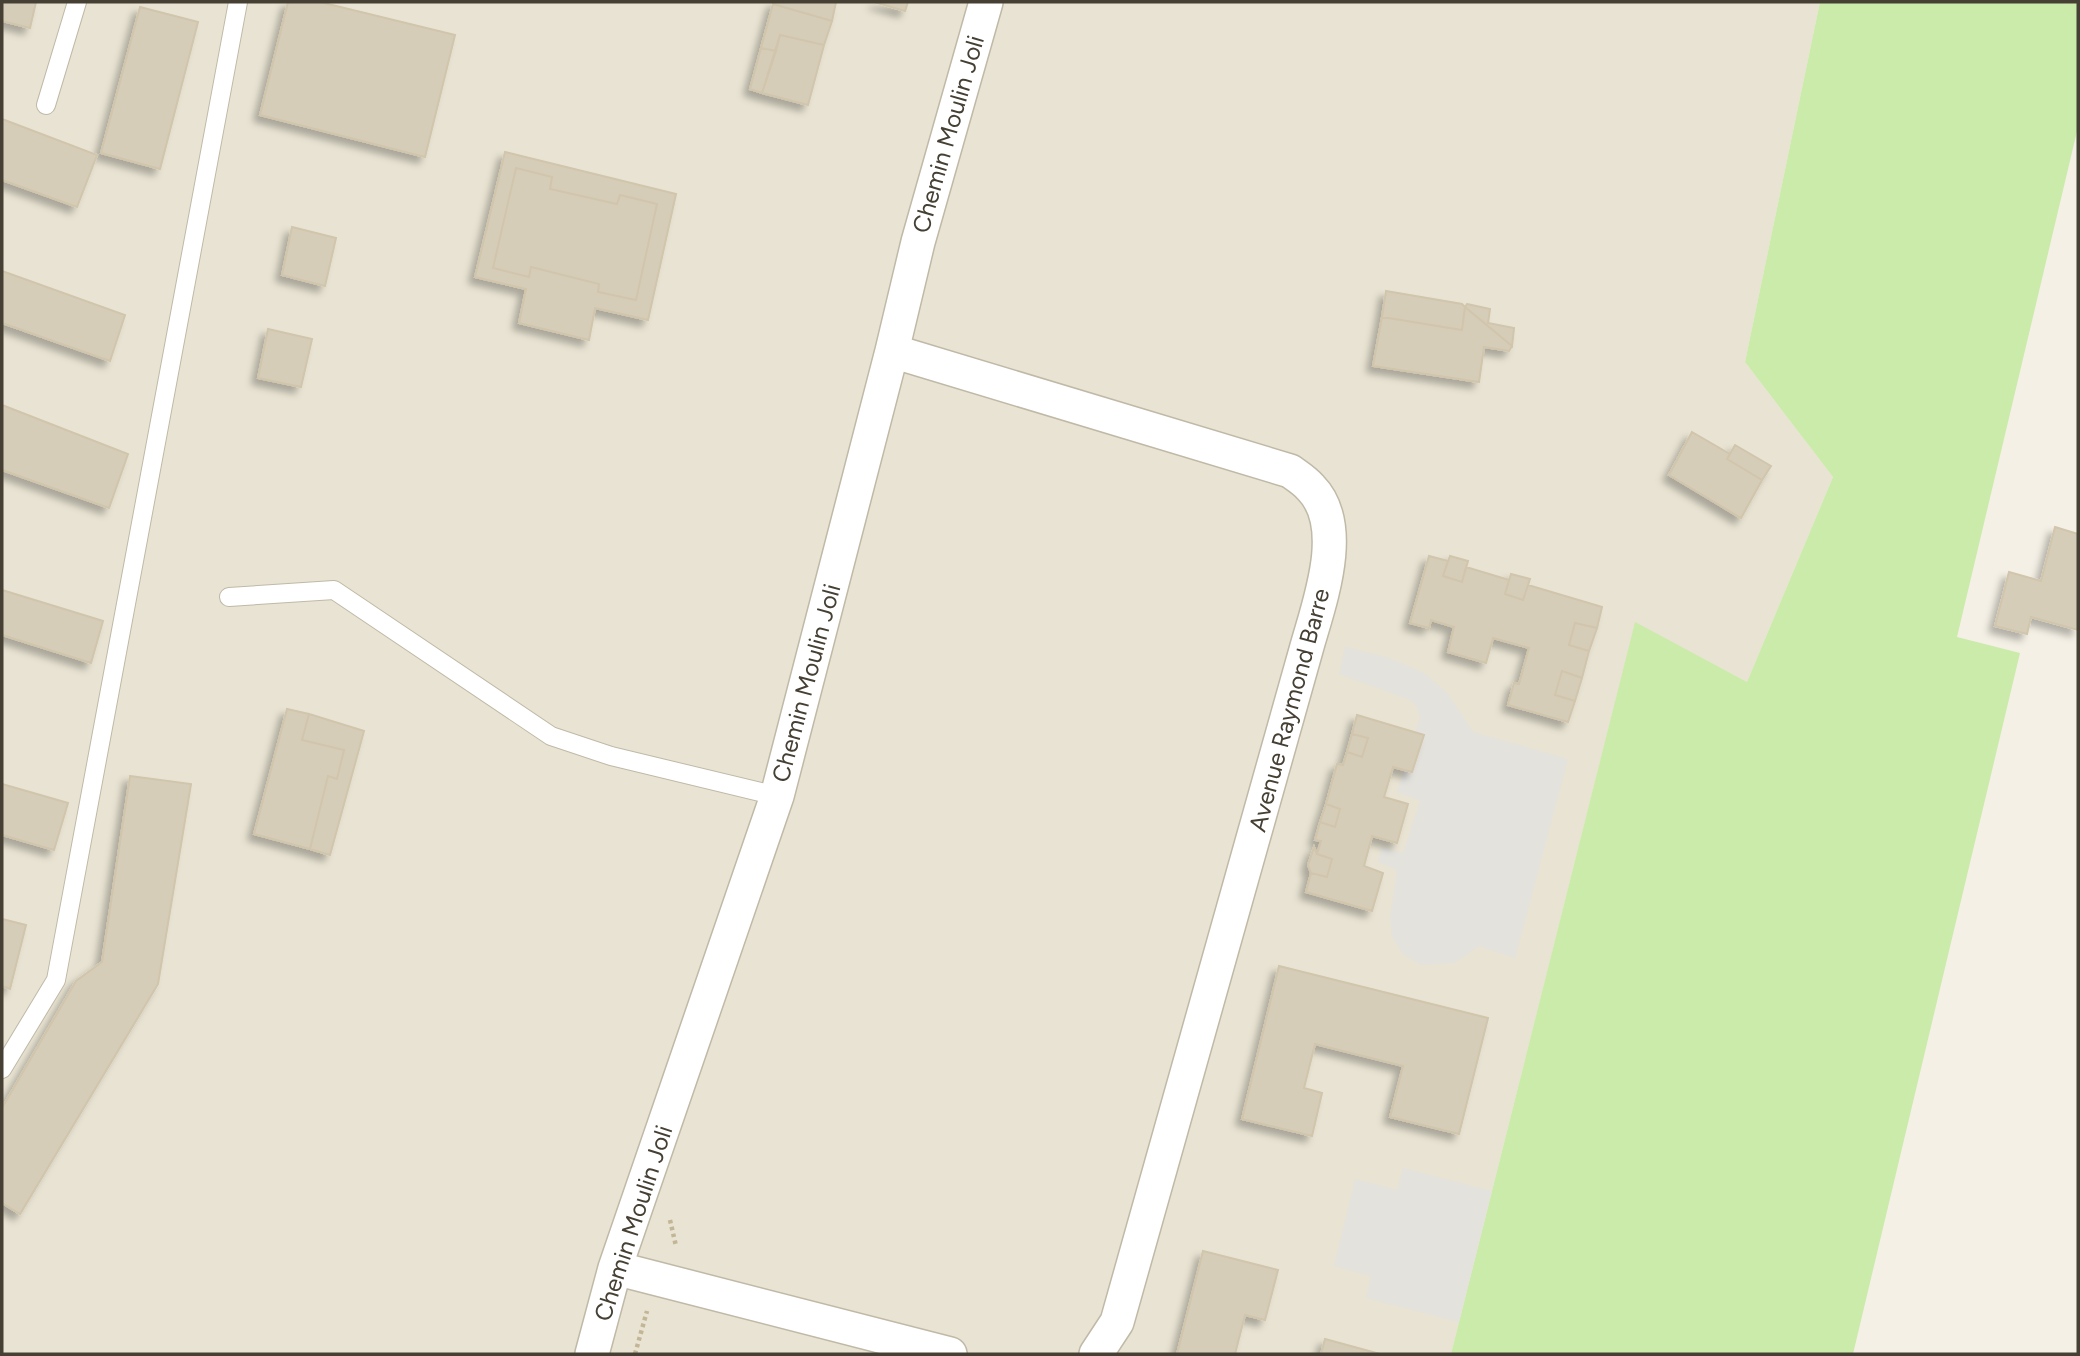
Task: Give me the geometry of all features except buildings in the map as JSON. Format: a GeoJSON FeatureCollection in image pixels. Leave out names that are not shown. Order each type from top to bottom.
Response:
{"type":"FeatureCollection","features":[{"type":"Feature","properties":{"kind":"street","name":"Chemin Moulin Joli"},"geometry":{"type":"LineString","coordinates":[[592,1354],[615,1268],[777,796],[918,242],[986,2]]}},
{"type":"Feature","properties":{"kind":"street","name":"Avenue Raymond Barre"},"geometry":{"type":"LineString","coordinates":[[892,351],[1290,471],[1312,489],[1325,510],[1330,538],[1327,571],[1306,650],[1117,1322],[1096,1354]]}},
{"type":"Feature","properties":{"kind":"street"},"geometry":{"type":"LineString","coordinates":[[615,1268],[950,1354]]}},
{"type":"Feature","properties":{"kind":"lane"},"geometry":{"type":"LineString","coordinates":[[46,105],[78,2]]}},
{"type":"Feature","properties":{"kind":"lane"},"geometry":{"type":"LineString","coordinates":[[2,1069],[56,980],[238,2]]}},
{"type":"Feature","properties":{"kind":"lane"},"geometry":{"type":"LineString","coordinates":[[229,597],[334,590],[551,736],[611,756],[777,796]]}},
{"type":"Feature","properties":{"kind":"shaded area"},"geometry":{"type":"Polygon","coordinates":[[[2,2],[1820,2],[1745,362],[1833,477],[1747,682],[1635,623],[1451,1354],[2,1354],[2,2]]]}},
{"type":"Feature","properties":{"kind":"shaded area"},"geometry":{"type":"Polygon","coordinates":[[[1345,647],[1389,658],[1424,673],[1448,694],[1473,732],[1568,759],[1515,958],[1479,946],[1455,963],[1421,965],[1403,954],[1392,937],[1390,918],[1397,870],[1378,862],[1382,847],[1403,853],[1420,801],[1397,792],[1420,718],[1417,707],[1410,700],[1339,674],[1345,647]]]}},
{"type":"Feature","properties":{"kind":"shaded area"},"geometry":{"type":"Polygon","coordinates":[[[1403,1168],[1492,1191],[1459,1322],[1366,1298],[1371,1276],[1334,1266],[1355,1179],[1397,1190],[1403,1168]]]}},
{"type":"Feature","properties":{"kind":"green space"},"geometry":{"type":"Polygon","coordinates":[[[1820,2],[2078,2],[2078,127],[1957,637],[2020,653],[1853,1354],[1451,1354],[1635,622],[1747,682],[1833,477],[1745,362],[1820,2]]]}}]}
